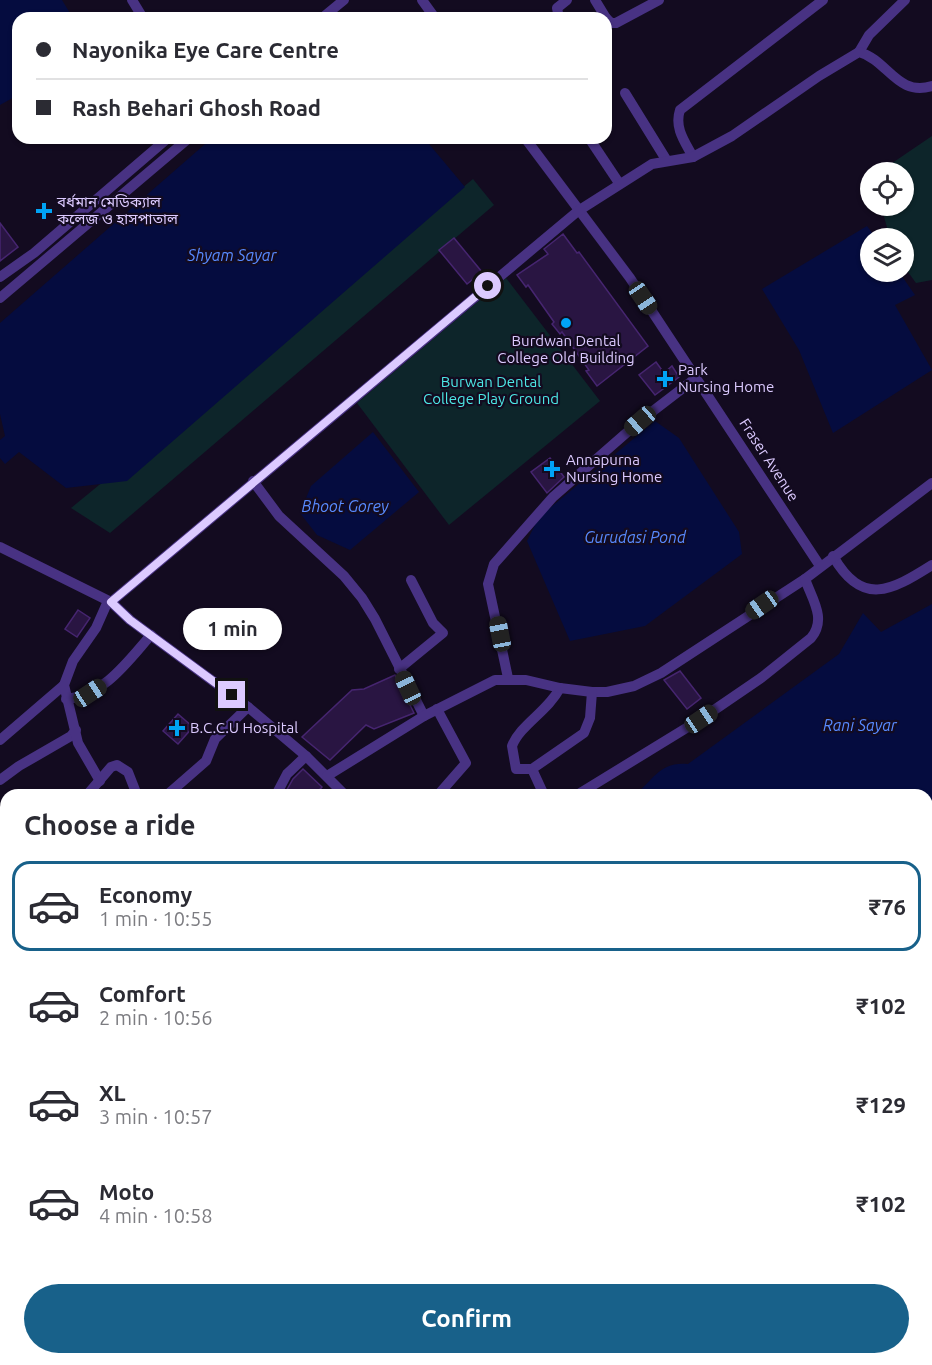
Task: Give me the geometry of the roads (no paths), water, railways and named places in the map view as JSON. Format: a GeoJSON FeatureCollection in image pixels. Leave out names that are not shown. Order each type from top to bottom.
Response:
{"type":"FeatureCollection","features":[{"type":"Feature","properties":{"kind":"street"},"geometry":{"type":"LineString","coordinates":[[329,12],[344,0]]}},
{"type":"Feature","properties":{"kind":"street"},"geometry":{"type":"LineString","coordinates":[[558,12],[557,8],[567,0]]}},
{"type":"Feature","properties":{"kind":"street"},"geometry":{"type":"LineString","coordinates":[[612,23],[659,0]]}},
{"type":"Feature","properties":{"kind":"street"},"geometry":{"type":"LineString","coordinates":[[693,158],[677,120],[680,110],[823,0]]}},
{"type":"Feature","properties":{"kind":"street"},"geometry":{"type":"LineString","coordinates":[[100,781],[78,743],[64,685],[73,661],[96,628],[109,601],[578,211],[652,164],[693,158],[732,136],[819,76],[860,52],[868,35],[905,0]]}},
{"type":"Feature","properties":{"kind":"street"},"geometry":{"type":"LineString","coordinates":[[860,52],[872,56],[891,76],[910,88],[922,89],[932,86]]}},
{"type":"Feature","properties":{"kind":"street"},"geometry":{"type":"LineString","coordinates":[[625,93],[667,161]]}},
{"type":"Feature","properties":{"kind":"street"},"geometry":{"type":"LineString","coordinates":[[0,278],[34,253],[161,144]]}},
{"type":"Feature","properties":{"kind":"street"},"geometry":{"type":"LineString","coordinates":[[0,298],[182,144]]}},
{"type":"Feature","properties":{"kind":"street","name":"Fraser Avenue"},"geometry":{"type":"LineString","coordinates":[[529,144],[630,278],[820,566]]}},
{"type":"Feature","properties":{"kind":"street"},"geometry":{"type":"LineString","coordinates":[[593,144],[619,183]]}},
{"type":"Feature","properties":{"kind":"street"},"geometry":{"type":"LineString","coordinates":[[508,678],[488,584],[494,564],[553,497],[640,421],[696,378]]}},
{"type":"Feature","properties":{"kind":"street"},"geometry":{"type":"LineString","coordinates":[[253,481],[279,516],[344,576],[362,598],[424,716]]}},
{"type":"Feature","properties":{"kind":"street"},"geometry":{"type":"LineString","coordinates":[[327,776],[424,716],[485,683],[508,678],[592,692],[618,691],[661,673],[805,579],[932,483]]}},
{"type":"Feature","properties":{"kind":"street"},"geometry":{"type":"LineString","coordinates":[[0,547],[109,601],[248,707],[306,756],[339,789]]}},
{"type":"Feature","properties":{"kind":"street"},"geometry":{"type":"LineString","coordinates":[[833,556],[844,575],[857,586],[875,590],[890,589],[932,565]]}},
{"type":"Feature","properties":{"kind":"street"},"geometry":{"type":"LineString","coordinates":[[587,789],[701,719],[761,678],[811,638],[817,631],[820,617],[805,579]]}},
{"type":"Feature","properties":{"kind":"street"},"geometry":{"type":"LineString","coordinates":[[399,669],[443,633],[433,623],[411,580]]}},
{"type":"Feature","properties":{"kind":"street"},"geometry":{"type":"LineString","coordinates":[[66,699],[77,698],[105,683],[120,670],[151,635]]}},
{"type":"Feature","properties":{"kind":"street"},"geometry":{"type":"LineString","coordinates":[[0,740],[64,685]]}},
{"type":"Feature","properties":{"kind":"street"},"geometry":{"type":"LineString","coordinates":[[560,688],[549,705],[519,735],[512,746],[516,769],[532,769],[584,733],[590,718],[592,692]]}},
{"type":"Feature","properties":{"kind":"street"},"geometry":{"type":"LineString","coordinates":[[174,789],[206,761],[215,739],[248,707]]}},
{"type":"Feature","properties":{"kind":"street"},"geometry":{"type":"LineString","coordinates":[[437,709],[466,764],[443,789]]}},
{"type":"Feature","properties":{"kind":"street"},"geometry":{"type":"LineString","coordinates":[[0,780],[19,766],[71,736],[75,730]]}},
{"type":"Feature","properties":{"kind":"street"},"geometry":{"type":"LineString","coordinates":[[279,789],[287,774],[306,756]]}},
{"type":"Feature","properties":{"kind":"street"},"geometry":{"type":"LineString","coordinates":[[93,789],[111,767],[122,767],[135,789]]}},
{"type":"Feature","properties":{"kind":"street"},"geometry":{"type":"LineString","coordinates":[[532,769],[541,789]]}},
{"type":"Feature","properties":{"kind":"water"},"geometry":{"type":"Polygon","coordinates":[[[0,0],[62,0],[69,12],[12,12],[12,98],[0,105],[0,0]]]}},
{"type":"Feature","properties":{"kind":"water","name":"Shyam Sayar"},"geometry":{"type":"Polygon","coordinates":[[[205,144],[429,144],[465,187],[127,481],[66,488],[19,452],[5,464],[0,458],[0,440],[5,436],[0,414],[0,323],[205,144]]]}},
{"type":"Feature","properties":{"kind":"water"},"geometry":{"type":"Polygon","coordinates":[[[860,230],[860,282],[906,282],[915,295],[895,305],[932,370],[833,433],[799,350],[762,289],[860,230]]]}},
{"type":"Feature","properties":{"kind":"water","name":"Gurudasi Pond"},"geometry":{"type":"Polygon","coordinates":[[[655,421],[679,438],[739,532],[742,554],[645,626],[570,641],[527,541],[539,517],[655,421]]]}},
{"type":"Feature","properties":{"kind":"water","name":"Bhoot Gorey"},"geometry":{"type":"Polygon","coordinates":[[[373,432],[419,492],[350,550],[317,535],[300,513],[311,486],[373,432]]]}},
{"type":"Feature","properties":{"kind":"water","name":"Rani Sayar"},"geometry":{"type":"Polygon","coordinates":[[[932,604],[932,789],[641,789],[670,765],[688,764],[839,654],[863,613],[881,632],[932,604]]]}},
{"type":"Feature","properties":{"kind":"place","name":"বর্ধমান মেডিক্যাল কলেজ ও হাসপাতাল"},"geometry":{"type":"Point","coordinates":[44,211]}},
{"type":"Feature","properties":{"kind":"place","name":"Burdwan Dental College Old Building"},"geometry":{"type":"Point","coordinates":[566,323]}},
{"type":"Feature","properties":{"kind":"place","name":"Park Nursing Home"},"geometry":{"type":"Point","coordinates":[665,379]}},
{"type":"Feature","properties":{"kind":"place","name":"Annapurna Nursing Home"},"geometry":{"type":"Point","coordinates":[552,469]}},
{"type":"Feature","properties":{"kind":"place","name":"B.C.C.U Hospital"},"geometry":{"type":"Point","coordinates":[177,728]}},
{"type":"Feature","properties":{"kind":"park label","name":"Burwan Dental College Play Ground"},"geometry":{"type":"Point","coordinates":[491,390]}}]}
